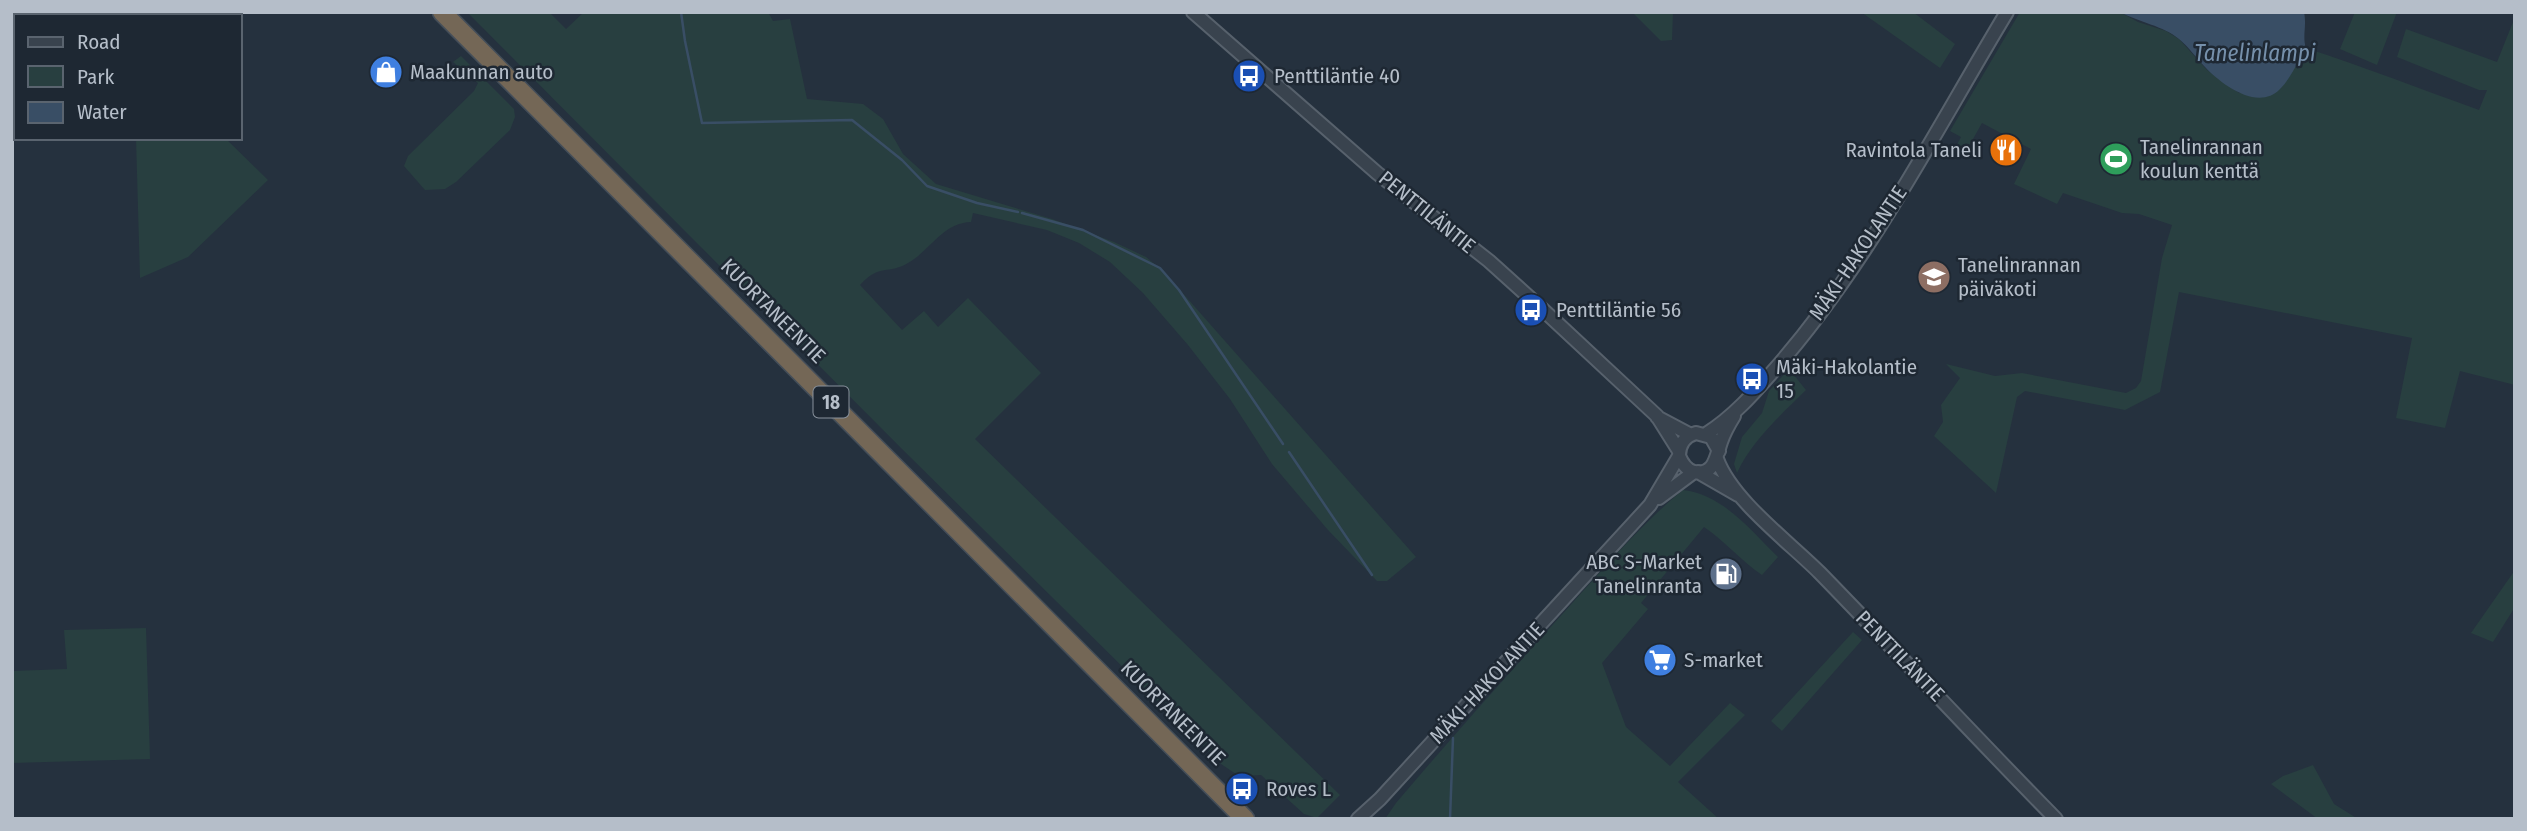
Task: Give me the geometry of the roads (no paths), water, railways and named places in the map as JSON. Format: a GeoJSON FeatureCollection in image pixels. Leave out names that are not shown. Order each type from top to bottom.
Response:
{"type":"FeatureCollection","features":[{"type":"Feature","properties":{"kind":"highway","name":"KUORTANEENTIE"},"geometry":{"type":"LineString","coordinates":[[442,12],[1245,819]]}},
{"type":"Feature","properties":{"kind":"highway","name":"KUORTANEENTIE"},"geometry":{"type":"LineString","coordinates":[[1220,791],[1259,819]]}},
{"type":"Feature","properties":{"kind":"street","name":"PENTTILÄNTIE"},"geometry":{"type":"LineString","coordinates":[[1194,12],[1377,173],[1497,268],[1657,416],[1691,435]]}},
{"type":"Feature","properties":{"kind":"street","name":"MÄKI-HAKOLANTIE"},"geometry":{"type":"LineString","coordinates":[[1706,434],[1738,410],[1794,347],[1859,258],[2007,12]]}},
{"type":"Feature","properties":{"kind":"street","name":"MÄKI-HAKOLANTIE"},"geometry":{"type":"LineString","coordinates":[[1718,455],[1723,436],[1738,410]]}},
{"type":"Feature","properties":{"kind":"street","name":"PENTTILÄNTIE"},"geometry":{"type":"LineString","coordinates":[[1657,416],[1679,453]]}},
{"type":"Feature","properties":{"kind":"street"},"geometry":{"type":"LineString","coordinates":[[1706,434],[1715,441],[1718,455],[1710,469],[1696,472],[1685,466],[1679,453],[1685,438],[1706,434]]}},
{"type":"Feature","properties":{"kind":"street","name":"MÄKI-HAKOLANTIE"},"geometry":{"type":"LineString","coordinates":[[1650,505],[1679,453]]}},
{"type":"Feature","properties":{"kind":"street","name":"PENTTILÄNTIE"},"geometry":{"type":"LineString","coordinates":[[1718,455],[1723,472],[1741,497],[1814,567],[2056,819]]}},
{"type":"Feature","properties":{"kind":"street","name":"PENTTILÄNTIE"},"geometry":{"type":"LineString","coordinates":[[1696,472],[1741,497]]}},
{"type":"Feature","properties":{"kind":"street","name":"MÄKI-HAKOLANTIE"},"geometry":{"type":"LineString","coordinates":[[1358,819],[1380,799],[1650,505],[1696,472]]}},
{"type":"Feature","properties":{"kind":"street","name":"MÄKI-HAKOLANTIE"},"geometry":{"type":"LineString","coordinates":[[1367,819],[1380,799]]}},
{"type":"Feature","properties":{"kind":"water","name":"Tanelinlampi"},"geometry":{"type":"Polygon","coordinates":[[[2120,12],[2304,12],[2306,48],[2280,89],[2261,98],[2251,97],[2220,81],[2173,35],[2120,12]]]}},
{"type":"Feature","properties":{"kind":"waterway"},"geometry":{"type":"LineString","coordinates":[[681,12],[702,123],[852,120],[902,160],[927,186],[977,203],[1018,212]]}},
{"type":"Feature","properties":{"kind":"waterway"},"geometry":{"type":"LineString","coordinates":[[1022,213],[1083,230],[1160,268],[1179,290],[1283,444]]}},
{"type":"Feature","properties":{"kind":"waterway"},"geometry":{"type":"LineString","coordinates":[[1289,452],[1372,575]]}},
{"type":"Feature","properties":{"kind":"waterway"},"geometry":{"type":"LineString","coordinates":[[1450,819],[1453,738]]}},
{"type":"Feature","properties":{"kind":"place","name":"Maakunnan auto"},"geometry":{"type":"Point","coordinates":[386,72]}},
{"type":"Feature","properties":{"kind":"place","name":"Penttiläntie 40"},"geometry":{"type":"Point","coordinates":[1249,76]}},
{"type":"Feature","properties":{"kind":"place","name":"Ravintola Taneli"},"geometry":{"type":"Point","coordinates":[2006,150]}},
{"type":"Feature","properties":{"kind":"place","name":"Tanelinrannan koulun kenttä"},"geometry":{"type":"Point","coordinates":[2116,159]}},
{"type":"Feature","properties":{"kind":"place","name":"Tanelinrannan päiväkoti"},"geometry":{"type":"Point","coordinates":[1934,277]}},
{"type":"Feature","properties":{"kind":"place","name":"Penttiläntie 56"},"geometry":{"type":"Point","coordinates":[1531,310]}},
{"type":"Feature","properties":{"kind":"place","name":"Mäki-Hakolantie 15"},"geometry":{"type":"Point","coordinates":[1752,379]}},
{"type":"Feature","properties":{"kind":"place","name":"ABC S-Market Tanelinranta"},"geometry":{"type":"Point","coordinates":[1726,574]}},
{"type":"Feature","properties":{"kind":"place","name":"S-market"},"geometry":{"type":"Point","coordinates":[1660,660]}},
{"type":"Feature","properties":{"kind":"place","name":"Roves L"},"geometry":{"type":"Point","coordinates":[1242,789]}}]}
